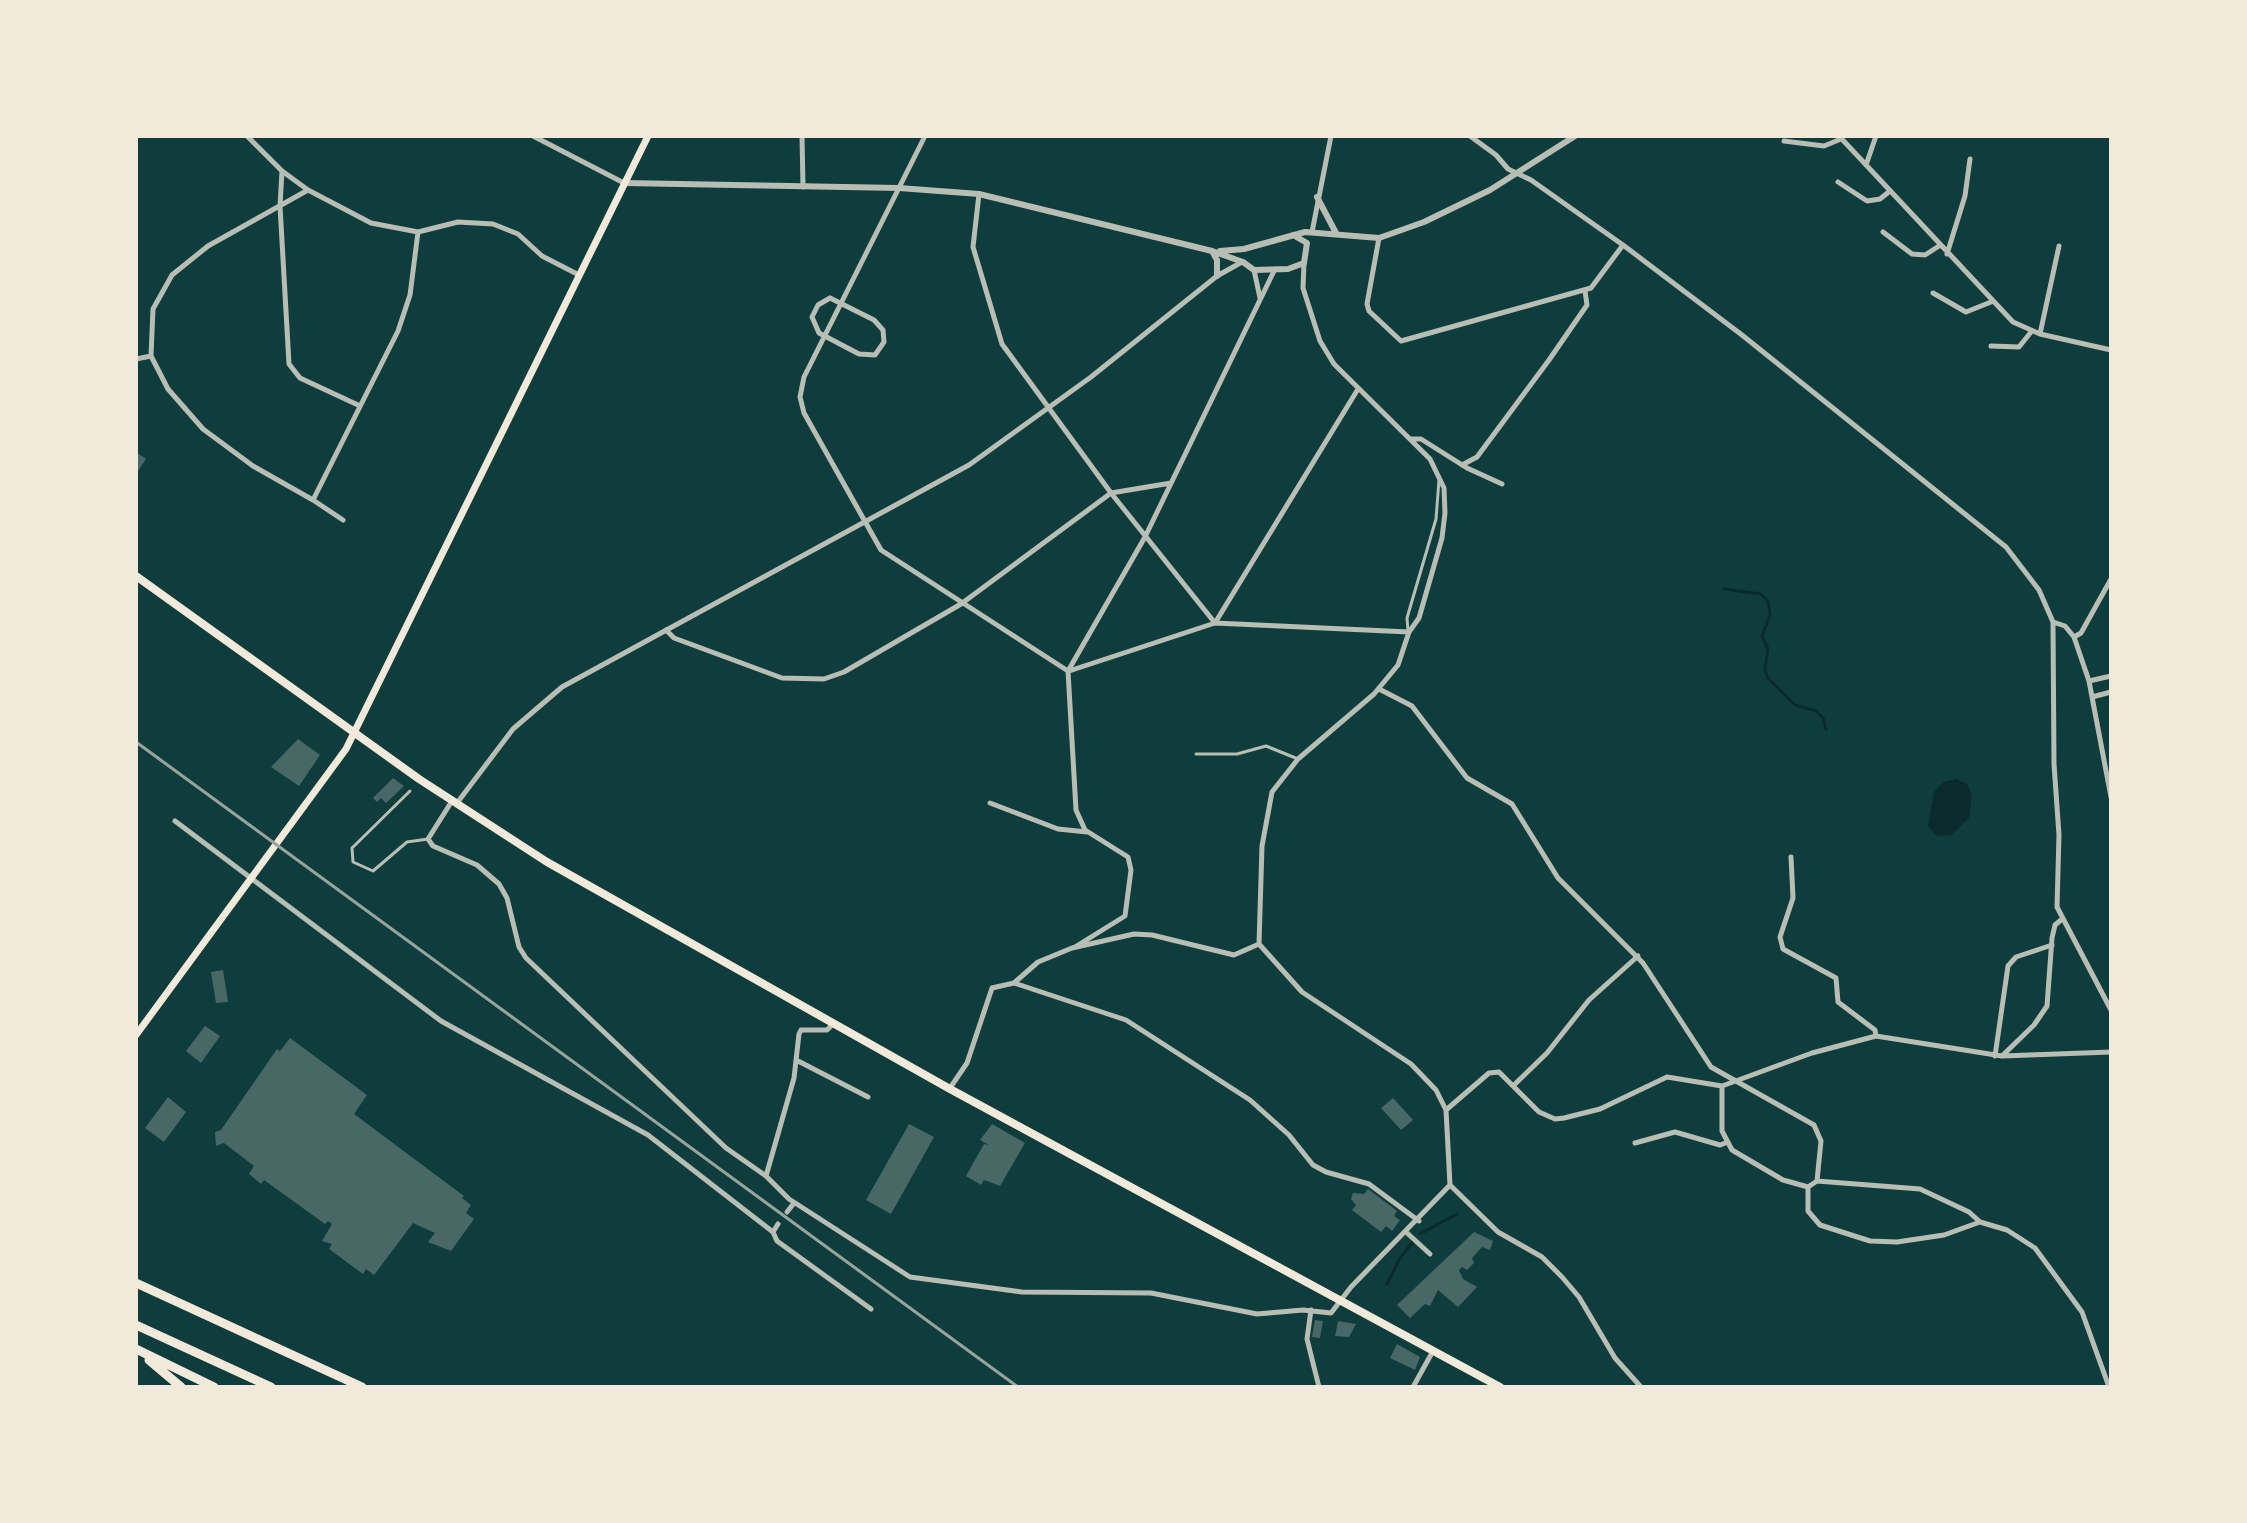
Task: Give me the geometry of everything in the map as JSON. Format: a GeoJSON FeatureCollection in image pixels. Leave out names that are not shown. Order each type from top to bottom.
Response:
{"type":"FeatureCollection","features":[{"type":"Feature","properties":{"kind":"highway"},"geometry":{"type":"LineString","coordinates":[[136,1283],[362,1387]]}},
{"type":"Feature","properties":{"kind":"highway"},"geometry":{"type":"LineString","coordinates":[[136,1325],[271,1387]]}},
{"type":"Feature","properties":{"kind":"highway"},"geometry":{"type":"LineString","coordinates":[[136,1350],[181,1387]]}},
{"type":"Feature","properties":{"kind":"highway"},"geometry":{"type":"LineString","coordinates":[[136,1350],[214,1387]]}},
{"type":"Feature","properties":{"kind":"main road"},"geometry":{"type":"LineString","coordinates":[[136,1035],[346,749],[648,136]]}},
{"type":"Feature","properties":{"kind":"main road"},"geometry":{"type":"LineString","coordinates":[[136,576],[454,802],[547,862],[950,1089],[1500,1387]]}},
{"type":"Feature","properties":{"kind":"street"},"geometry":{"type":"LineString","coordinates":[[247,136],[282,171],[308,190],[371,223],[418,232],[458,222],[493,224],[518,234],[542,256],[579,275]]}},
{"type":"Feature","properties":{"kind":"street"},"geometry":{"type":"LineString","coordinates":[[533,136],[624,183],[899,188],[979,194],[1212,251],[1243,262],[1254,270],[1288,269],[1304,263]]}},
{"type":"Feature","properties":{"kind":"street"},"geometry":{"type":"LineString","coordinates":[[802,136],[803,188]]}},
{"type":"Feature","properties":{"kind":"street"},"geometry":{"type":"LineString","coordinates":[[925,136],[844,304],[804,377],[800,397],[804,413],[867,519],[881,550],[1068,671]]}},
{"type":"Feature","properties":{"kind":"street"},"geometry":{"type":"LineString","coordinates":[[1331,136],[1302,281],[1320,341],[1334,364],[1411,439],[1440,476],[1445,504],[1442,538],[1419,618],[1409,632],[1398,665],[1379,689],[1298,759],[1272,792],[1262,846],[1259,944],[1302,992],[1411,1064],[1436,1090],[1446,1110],[1450,1185],[1498,1232],[1542,1257],[1562,1277],[1622,1367],[1641,1387]]}},
{"type":"Feature","properties":{"kind":"street"},"geometry":{"type":"LineString","coordinates":[[1470,136],[1496,155],[1508,169],[1521,174],[1623,245],[1742,335],[2006,547],[2051,611],[2053,622],[2054,764],[2059,835],[2057,907],[2061,920],[2111,1010]]}},
{"type":"Feature","properties":{"kind":"street"},"geometry":{"type":"LineString","coordinates":[[1212,251],[1244,249],[1312,232],[1379,238],[1424,222],[1521,174],[1575,136]]}},
{"type":"Feature","properties":{"kind":"street"},"geometry":{"type":"LineString","coordinates":[[1866,166],[1876,136]]}},
{"type":"Feature","properties":{"kind":"street"},"geometry":{"type":"LineString","coordinates":[[1784,141],[1824,146],[1840,137],[1991,302],[2013,322],[2031,332],[2111,350]]}},
{"type":"Feature","properties":{"kind":"street"},"geometry":{"type":"LineString","coordinates":[[1947,254],[1965,196],[1970,159]]}},
{"type":"Feature","properties":{"kind":"street"},"geometry":{"type":"LineString","coordinates":[[282,171],[280,206],[289,364],[300,378],[358,405]]}},
{"type":"Feature","properties":{"kind":"street"},"geometry":{"type":"LineString","coordinates":[[1838,182],[1867,201],[1880,199],[1890,191]]}},
{"type":"Feature","properties":{"kind":"street"},"geometry":{"type":"LineString","coordinates":[[308,190],[208,246],[172,275],[153,309],[151,356],[168,389],[203,429],[253,466],[343,520]]}},
{"type":"Feature","properties":{"kind":"street"},"geometry":{"type":"LineString","coordinates":[[979,194],[973,247],[1002,344],[1111,493],[1215,623]]}},
{"type":"Feature","properties":{"kind":"street"},"geometry":{"type":"LineString","coordinates":[[1317,197],[1336,233]]}},
{"type":"Feature","properties":{"kind":"street"},"geometry":{"type":"LineString","coordinates":[[313,500],[358,405],[398,331],[410,295],[418,232]]}},
{"type":"Feature","properties":{"kind":"street"},"geometry":{"type":"LineString","coordinates":[[1883,232],[1912,254],[1925,255],[1939,246]]}},
{"type":"Feature","properties":{"kind":"street"},"geometry":{"type":"LineString","coordinates":[[1293,235],[1303,238],[1308,249]]}},
{"type":"Feature","properties":{"kind":"street"},"geometry":{"type":"LineString","coordinates":[[1379,238],[1367,304],[1369,311],[1401,341],[1585,291],[1591,288],[1623,245]]}},
{"type":"Feature","properties":{"kind":"street"},"geometry":{"type":"LineString","coordinates":[[2040,334],[2059,246]]}},
{"type":"Feature","properties":{"kind":"street"},"geometry":{"type":"LineString","coordinates":[[1243,262],[1244,249]]}},
{"type":"Feature","properties":{"kind":"street"},"geometry":{"type":"LineString","coordinates":[[1212,251],[1217,276]]}},
{"type":"Feature","properties":{"kind":"street"},"geometry":{"type":"LineString","coordinates":[[1243,262],[1217,276],[1049,408],[969,465],[562,687],[513,729],[428,839],[433,846],[477,865],[493,876],[504,890],[519,947],[526,958],[726,1148],[766,1176],[794,1203],[910,1277],[1022,1292],[1151,1293],[1257,1314],[1311,1310],[1331,1313],[1351,1287],[1419,1221],[1450,1185]]}},
{"type":"Feature","properties":{"kind":"street"},"geometry":{"type":"LineString","coordinates":[[1087,832],[1076,810],[1068,671],[1145,537],[1275,269]]}},
{"type":"Feature","properties":{"kind":"street"},"geometry":{"type":"LineString","coordinates":[[1288,269],[1302,281]]}},
{"type":"Feature","properties":{"kind":"street"},"geometry":{"type":"LineString","coordinates":[[1254,270],[1260,299]]}},
{"type":"Feature","properties":{"kind":"street"},"geometry":{"type":"LineString","coordinates":[[1462,465],[1477,457],[1579,318],[1587,305],[1585,291]]}},
{"type":"Feature","properties":{"kind":"street"},"geometry":{"type":"LineString","coordinates":[[1933,293],[1966,312],[1991,302]]}},
{"type":"Feature","properties":{"kind":"street"},"geometry":{"type":"LineString","coordinates":[[830,298],[844,304],[874,320],[883,330],[884,342],[875,355],[859,354],[819,333],[812,317],[818,305],[830,298]]}},
{"type":"Feature","properties":{"kind":"street"},"geometry":{"type":"LineString","coordinates":[[1991,346],[2019,347],[2031,332]]}},
{"type":"Feature","properties":{"kind":"street"},"geometry":{"type":"LineString","coordinates":[[136,359],[151,356]]}},
{"type":"Feature","properties":{"kind":"street"},"geometry":{"type":"LineString","coordinates":[[1215,623],[1358,389]]}},
{"type":"Feature","properties":{"kind":"street"},"geometry":{"type":"LineString","coordinates":[[1411,439],[1421,439],[1462,465],[1502,484]]}},
{"type":"Feature","properties":{"kind":"street"},"geometry":{"type":"LineString","coordinates":[[666,630],[674,638],[782,678],[810,680],[844,672],[961,604],[1111,493],[1171,483]]}},
{"type":"Feature","properties":{"kind":"street"},"geometry":{"type":"LineString","coordinates":[[2074,637],[2081,633],[2111,579]]}},
{"type":"Feature","properties":{"kind":"street"},"geometry":{"type":"LineString","coordinates":[[2053,622],[2065,626],[2074,637],[2089,681],[2111,797]]}},
{"type":"Feature","properties":{"kind":"street"},"geometry":{"type":"LineString","coordinates":[[1068,671],[1215,623],[1409,632]]}},
{"type":"Feature","properties":{"kind":"street"},"geometry":{"type":"LineString","coordinates":[[2089,681],[2111,676]]}},
{"type":"Feature","properties":{"kind":"street"},"geometry":{"type":"LineString","coordinates":[[1379,689],[1412,706],[1467,778],[1512,804],[1558,878],[1638,956],[1706,1060],[1814,1125],[1821,1141],[1817,1181]]}},
{"type":"Feature","properties":{"kind":"street"},"geometry":{"type":"LineString","coordinates":[[2092,697],[2111,692]]}},
{"type":"Feature","properties":{"kind":"street"},"geometry":{"type":"LineString","coordinates":[[990,803],[1058,829],[1087,832],[1128,857],[1130,895],[1125,916],[1072,948],[1038,962],[1014,983]]}},
{"type":"Feature","properties":{"kind":"street"},"geometry":{"type":"LineString","coordinates":[[175,821],[254,873],[441,1021],[510,1056],[648,1135],[773,1232],[777,1241],[871,1309]]}},
{"type":"Feature","properties":{"kind":"street"},"geometry":{"type":"LineString","coordinates":[[1791,857],[1793,898],[1780,937],[1783,949],[1836,978],[1838,1002],[1876,1036]]}},
{"type":"Feature","properties":{"kind":"street"},"geometry":{"type":"LineString","coordinates":[[1998,1056],[2034,1025],[2047,1006],[2055,925],[2061,920]]}},
{"type":"Feature","properties":{"kind":"street"},"geometry":{"type":"LineString","coordinates":[[1072,948],[1134,934],[1152,935],[1234,955],[1259,944]]}},
{"type":"Feature","properties":{"kind":"street"},"geometry":{"type":"LineString","coordinates":[[1998,1056],[2008,966],[2016,957],[2052,945]]}},
{"type":"Feature","properties":{"kind":"street"},"geometry":{"type":"LineString","coordinates":[[1514,1085],[1547,1053],[1589,1000],[1638,956]]}},
{"type":"Feature","properties":{"kind":"street"},"geometry":{"type":"LineString","coordinates":[[950,1089],[967,1063],[987,996],[997,985],[1014,983],[1126,1020],[1250,1100],[1289,1135],[1313,1165],[1326,1172],[1369,1184],[1419,1221]]}},
{"type":"Feature","properties":{"kind":"street"},"geometry":{"type":"LineString","coordinates":[[766,1176],[798,1061],[801,1030],[821,1032],[834,1022]]}},
{"type":"Feature","properties":{"kind":"street"},"geometry":{"type":"LineString","coordinates":[[1446,1110],[1489,1073],[1499,1072],[1532,1107],[1555,1119],[1600,1109],[1667,1077],[1722,1086],[1740,1082],[1753,1073],[1812,1053],[1876,1036],[1998,1056],[2111,1052]]}},
{"type":"Feature","properties":{"kind":"street"},"geometry":{"type":"LineString","coordinates":[[798,1061],[868,1097]]}},
{"type":"Feature","properties":{"kind":"street"},"geometry":{"type":"LineString","coordinates":[[1722,1086],[1722,1131],[1732,1150],[1771,1174],[1808,1187]]}},
{"type":"Feature","properties":{"kind":"street"},"geometry":{"type":"LineString","coordinates":[[1635,1143],[1675,1132],[1720,1145],[1728,1142]]}},
{"type":"Feature","properties":{"kind":"street"},"geometry":{"type":"LineString","coordinates":[[1808,1187],[1817,1181],[1920,1189],[1980,1222],[2007,1230],[2035,1248],[2082,1312],[2109,1387]]}},
{"type":"Feature","properties":{"kind":"street"},"geometry":{"type":"LineString","coordinates":[[1808,1187],[1808,1211],[1820,1225],[1870,1241],[1897,1242],[1944,1235],[1980,1222]]}},
{"type":"Feature","properties":{"kind":"street"},"geometry":{"type":"LineString","coordinates":[[787,1212],[794,1203]]}},
{"type":"Feature","properties":{"kind":"street"},"geometry":{"type":"LineString","coordinates":[[773,1232],[778,1224]]}},
{"type":"Feature","properties":{"kind":"street"},"geometry":{"type":"LineString","coordinates":[[1406,1232],[1430,1254]]}},
{"type":"Feature","properties":{"kind":"street"},"geometry":{"type":"LineString","coordinates":[[1311,1310],[1307,1339],[1319,1387]]}},
{"type":"Feature","properties":{"kind":"street"},"geometry":{"type":"LineString","coordinates":[[1413,1387],[1433,1351]]}},
{"type":"Feature","properties":{"kind":"lane"},"geometry":{"type":"LineString","coordinates":[[1409,632],[1407,618],[1436,519],[1436,490],[1440,476]]}},
{"type":"Feature","properties":{"kind":"lane"},"geometry":{"type":"LineString","coordinates":[[1196,754],[1237,754],[1266,746],[1298,759]]}},
{"type":"Feature","properties":{"kind":"lane"},"geometry":{"type":"LineString","coordinates":[[410,791],[352,848],[353,862],[373,871],[407,842],[428,839]]}},
{"type":"Feature","properties":{"kind":"water"},"geometry":{"type":"Polygon","coordinates":[[[1956,779],[1967,784],[1972,794],[1969,818],[1951,835],[1937,836],[1928,826],[1934,792],[1944,782],[1956,779]]]}},
{"type":"Feature","properties":{"kind":"building"},"geometry":{"type":"Polygon","coordinates":[[[136,452],[146,459],[136,474],[136,452]]]}},
{"type":"Feature","properties":{"kind":"building"},"geometry":{"type":"Polygon","coordinates":[[[298,739],[320,755],[299,786],[271,767],[298,739]]]}},
{"type":"Feature","properties":{"kind":"building"},"geometry":{"type":"Polygon","coordinates":[[[393,778],[404,786],[386,803],[381,798],[377,802],[373,798],[393,778]]]}},
{"type":"Feature","properties":{"kind":"building"},"geometry":{"type":"Polygon","coordinates":[[[223,970],[228,1002],[216,1003],[211,972],[223,970]]]}},
{"type":"Feature","properties":{"kind":"building"},"geometry":{"type":"Polygon","coordinates":[[[205,1026],[220,1036],[201,1063],[186,1051],[205,1026]]]}},
{"type":"Feature","properties":{"kind":"building"},"geometry":{"type":"Polygon","coordinates":[[[290,1038],[367,1095],[354,1114],[464,1196],[462,1198],[471,1205],[466,1213],[474,1219],[451,1251],[428,1242],[435,1233],[413,1223],[374,1275],[366,1269],[363,1274],[329,1249],[332,1244],[322,1241],[332,1224],[328,1221],[325,1224],[264,1180],[261,1184],[249,1174],[254,1166],[224,1143],[216,1146],[215,1132],[221,1130],[277,1049],[280,1051],[290,1038]]]}},
{"type":"Feature","properties":{"kind":"building"},"geometry":{"type":"Polygon","coordinates":[[[168,1097],[186,1112],[164,1142],[145,1128],[168,1097]]]}},
{"type":"Feature","properties":{"kind":"building"},"geometry":{"type":"Polygon","coordinates":[[[1393,1098],[1413,1120],[1401,1130],[1381,1108],[1393,1098]]]}},
{"type":"Feature","properties":{"kind":"building"},"geometry":{"type":"Polygon","coordinates":[[[909,1124],[934,1137],[891,1214],[866,1200],[909,1124]]]}},
{"type":"Feature","properties":{"kind":"building"},"geometry":{"type":"Polygon","coordinates":[[[992,1124],[1025,1143],[1000,1186],[984,1180],[981,1185],[966,1176],[984,1144],[989,1145],[980,1140],[992,1124]]]}},
{"type":"Feature","properties":{"kind":"building"},"geometry":{"type":"Polygon","coordinates":[[[1368,1189],[1397,1211],[1394,1216],[1400,1220],[1392,1231],[1386,1226],[1381,1232],[1352,1210],[1356,1205],[1351,1199],[1353,1193],[1364,1194],[1368,1189]]]}},
{"type":"Feature","properties":{"kind":"building"},"geometry":{"type":"Polygon","coordinates":[[[1474,1232],[1493,1241],[1490,1250],[1482,1247],[1472,1258],[1474,1263],[1467,1270],[1462,1267],[1459,1270],[1463,1279],[1477,1287],[1458,1307],[1438,1290],[1430,1306],[1425,1304],[1410,1318],[1397,1305],[1474,1232]]]}},
{"type":"Feature","properties":{"kind":"building"},"geometry":{"type":"Polygon","coordinates":[[[1315,1320],[1323,1321],[1320,1338],[1312,1337],[1315,1320]]]}},
{"type":"Feature","properties":{"kind":"building"},"geometry":{"type":"Polygon","coordinates":[[[1338,1321],[1356,1324],[1349,1337],[1335,1336],[1338,1321]]]}},
{"type":"Feature","properties":{"kind":"building"},"geometry":{"type":"Polygon","coordinates":[[[1397,1344],[1420,1357],[1415,1370],[1390,1358],[1397,1344]]]}},
{"type":"Feature","properties":{"kind":"waterway"},"geometry":{"type":"LineString","coordinates":[[1724,589],[1761,594],[1768,601],[1770,615],[1762,636],[1768,649],[1765,670],[1768,678],[1795,705],[1816,711],[1823,718],[1826,730]]}},
{"type":"Feature","properties":{"kind":"waterway"},"geometry":{"type":"LineString","coordinates":[[1420,1234],[1457,1214]]}},
{"type":"Feature","properties":{"kind":"waterway"},"geometry":{"type":"LineString","coordinates":[[1387,1284],[1400,1258],[1413,1242]]}},
{"type":"Feature","properties":{"kind":"railway"},"geometry":{"type":"LineString","coordinates":[[136,742],[1018,1387]]}}]}
